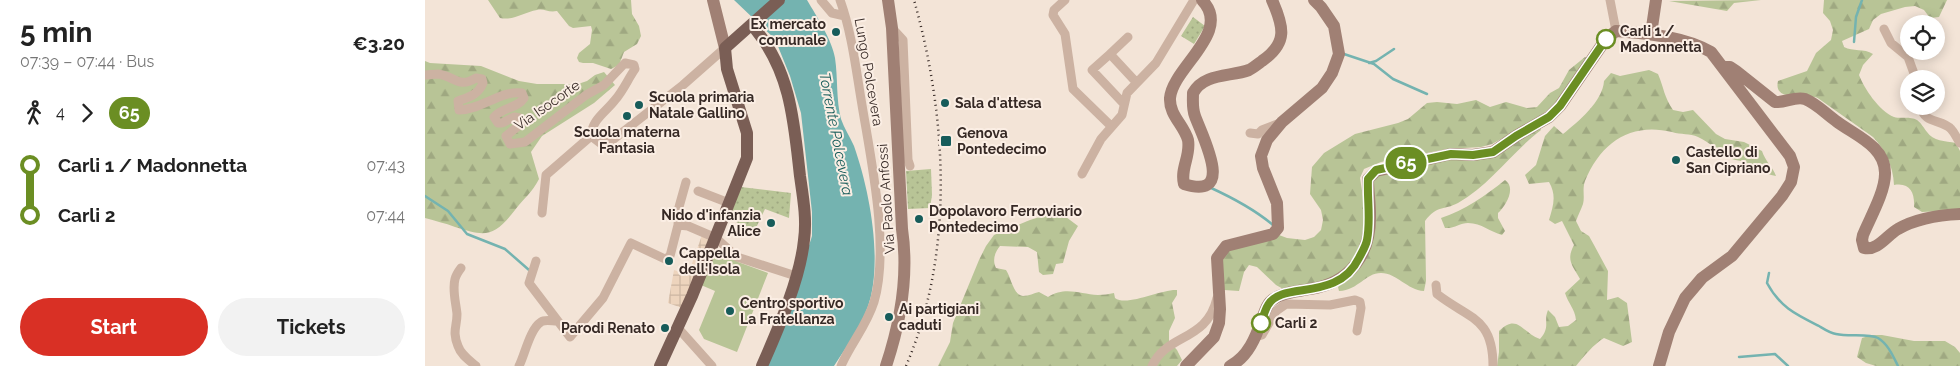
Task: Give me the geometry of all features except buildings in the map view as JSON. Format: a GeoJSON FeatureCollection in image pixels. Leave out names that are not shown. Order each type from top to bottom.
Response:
{"type":"FeatureCollection","features":[{"type":"Feature","properties":{"kind":"main road"},"geometry":{"type":"LineString","coordinates":[[660,366],[716,238],[747,158],[747,133],[727,69],[725,48],[741,33],[755,25],[779,0]]}},
{"type":"Feature","properties":{"kind":"main road"},"geometry":{"type":"LineString","coordinates":[[755,25],[772,53],[781,74],[793,113],[805,220],[804,242],[796,276],[778,330],[762,366]]}},
{"type":"Feature","properties":{"kind":"street"},"geometry":{"type":"LineString","coordinates":[[591,136],[600,143],[609,142],[683,85],[725,48],[713,0]]}},
{"type":"Feature","properties":{"kind":"street"},"geometry":{"type":"LineString","coordinates":[[821,0],[832,13],[845,15]]}},
{"type":"Feature","properties":{"kind":"street","name":"Lungo Polcevera"},"geometry":{"type":"LineString","coordinates":[[840,0],[854,55],[874,183],[879,264],[874,301],[862,331],[850,348],[841,366]]}},
{"type":"Feature","properties":{"kind":"street","name":"Via Paolo Anfossi"},"geometry":{"type":"LineString","coordinates":[[886,366],[901,309],[906,270],[892,28],[888,0]]}},
{"type":"Feature","properties":{"kind":"street"},"geometry":{"type":"LineString","coordinates":[[1065,0],[1054,10],[1053,15],[1065,34],[1073,89],[1111,126]]}},
{"type":"Feature","properties":{"kind":"street"},"geometry":{"type":"LineString","coordinates":[[1082,174],[1091,154],[1111,126],[1122,115],[1127,93],[1156,63],[1194,0]]}},
{"type":"Feature","properties":{"kind":"street"},"geometry":{"type":"LineString","coordinates":[[1202,0],[1210,17],[1209,33],[1175,84],[1170,97],[1172,110],[1187,137],[1189,149],[1188,158],[1181,174],[1184,184],[1194,187],[1204,186],[1211,180],[1213,167],[1211,156],[1192,107],[1193,93],[1205,80],[1249,70],[1274,53],[1281,41],[1281,27],[1273,0]]}},
{"type":"Feature","properties":{"kind":"street"},"geometry":{"type":"LineString","coordinates":[[1186,366],[1215,337],[1219,323],[1217,258],[1226,246],[1273,234],[1278,228],[1277,203],[1263,168],[1261,156],[1267,140],[1282,122],[1322,88],[1332,73],[1339,54],[1334,26],[1314,0]]}},
{"type":"Feature","properties":{"kind":"street"},"geometry":{"type":"LineString","coordinates":[[1609,0],[1616,31]]}},
{"type":"Feature","properties":{"kind":"street"},"geometry":{"type":"LineString","coordinates":[[1651,34],[1657,0]]}},
{"type":"Feature","properties":{"kind":"street","name":"Via Paolo Anfossi"},"geometry":{"type":"LineString","coordinates":[[892,28],[903,40],[908,160],[911,166]]}},
{"type":"Feature","properties":{"kind":"street"},"geometry":{"type":"LineString","coordinates":[[1884,29],[1891,43],[1908,57],[1913,70]]}},
{"type":"Feature","properties":{"kind":"street"},"geometry":{"type":"LineString","coordinates":[[1230,366],[1247,352],[1268,304],[1277,297],[1290,292],[1326,287],[1344,278],[1355,266],[1367,242],[1370,215],[1368,179],[1376,170],[1451,154],[1473,155],[1493,152],[1549,117],[1560,106],[1606,39],[1616,31],[1651,34],[1695,43],[1711,52],[1790,156],[1794,167],[1791,182],[1782,196],[1732,256],[1702,278],[1685,298],[1669,332],[1659,366]]}},
{"type":"Feature","properties":{"kind":"street"},"geometry":{"type":"LineString","coordinates":[[1124,104],[1092,70],[1128,37]]}},
{"type":"Feature","properties":{"kind":"street"},"geometry":{"type":"LineString","coordinates":[[1111,54],[1136,82]]}},
{"type":"Feature","properties":{"kind":"street","name":"Via Isocorte"},"geometry":{"type":"LineString","coordinates":[[425,75],[437,74],[460,83],[476,78],[482,79],[483,83],[480,90],[471,97],[458,102],[459,110],[482,105],[509,94],[522,93],[524,98],[520,104],[497,113],[494,117],[497,123],[502,123],[514,117],[520,118],[522,123],[506,136],[509,144],[516,144],[525,142],[586,95],[604,84],[625,63],[634,65],[635,70],[616,100],[597,118],[592,128],[591,136],[546,175],[542,213]]}},
{"type":"Feature","properties":{"kind":"street"},"geometry":{"type":"LineString","coordinates":[[1723,67],[1736,71],[1775,102],[1803,98],[1817,105],[1834,120],[1870,143],[1881,158],[1886,172],[1884,184],[1863,235],[1864,248],[1869,249],[1876,246],[1897,229],[1913,223],[1931,217],[1960,214]]}},
{"type":"Feature","properties":{"kind":"street"},"geometry":{"type":"LineString","coordinates":[[1924,115],[1928,119],[1951,129],[1960,143]]}},
{"type":"Feature","properties":{"kind":"street"},"geometry":{"type":"LineString","coordinates":[[1251,133],[1257,134],[1282,122]]}},
{"type":"Feature","properties":{"kind":"street"},"geometry":{"type":"LineString","coordinates":[[536,261],[529,283],[569,337],[603,298],[631,243],[665,259],[670,256],[678,225],[679,207],[686,182]]}},
{"type":"Feature","properties":{"kind":"street"},"geometry":{"type":"LineString","coordinates":[[698,191],[729,202]]}},
{"type":"Feature","properties":{"kind":"street"},"geometry":{"type":"LineString","coordinates":[[678,225],[688,226],[716,238],[737,258],[796,276]]}},
{"type":"Feature","properties":{"kind":"street"},"geometry":{"type":"LineString","coordinates":[[461,268],[454,282],[457,316],[454,327],[455,338],[458,348],[476,366]]}},
{"type":"Feature","properties":{"kind":"street"},"geometry":{"type":"LineString","coordinates":[[1436,286],[1437,294],[1449,304],[1466,312],[1483,326],[1489,336],[1493,351],[1493,366]]}},
{"type":"Feature","properties":{"kind":"street"},"geometry":{"type":"LineString","coordinates":[[1151,366],[1167,347],[1203,326],[1215,307],[1219,288]]}},
{"type":"Feature","properties":{"kind":"street"},"geometry":{"type":"LineString","coordinates":[[1255,337],[1262,335],[1276,311],[1286,304],[1329,305],[1355,300],[1359,302],[1361,308],[1357,332]]}},
{"type":"Feature","properties":{"kind":"street"},"geometry":{"type":"LineString","coordinates":[[519,366],[539,322],[545,320],[557,321]]}},
{"type":"Feature","properties":{"kind":"street"},"geometry":{"type":"LineString","coordinates":[[678,328],[709,365]]}},
{"type":"Feature","properties":{"kind":"green space"},"geometry":{"type":"Polygon","coordinates":[[[488,0],[631,0],[632,14],[639,26],[641,36],[637,44],[624,52],[619,65],[611,69],[593,63],[583,63],[579,62],[577,58],[579,53],[590,44],[591,26],[573,28],[569,26],[557,11],[539,10],[510,18],[500,18],[488,0]]]}},
{"type":"Feature","properties":{"kind":"green space"},"geometry":{"type":"Polygon","coordinates":[[[1761,0],[1734,3],[1727,11],[1669,1],[1761,0]]]}},
{"type":"Feature","properties":{"kind":"green space"},"geometry":{"type":"Polygon","coordinates":[[[1824,0],[1947,0],[1940,15],[1928,15],[1924,10],[1915,6],[1905,7],[1881,14],[1873,20],[1869,29],[1842,41],[1844,47],[1873,54],[1863,65],[1859,75],[1868,92],[1883,110],[1894,117],[1917,120],[1933,137],[1956,143],[1960,151],[1960,210],[1922,212],[1914,207],[1914,197],[1908,187],[1894,185],[1888,159],[1873,137],[1817,98],[1790,96],[1780,92],[1778,81],[1807,71],[1816,53],[1831,40],[1833,30],[1830,21],[1823,13],[1824,0]]]}},
{"type":"Feature","properties":{"kind":"green space"},"geometry":{"type":"Polygon","coordinates":[[[1193,17],[1205,26],[1194,44],[1181,36],[1193,17]]]}},
{"type":"Feature","properties":{"kind":"green space"},"geometry":{"type":"Polygon","coordinates":[[[1585,57],[1589,59],[1560,101],[1532,122],[1492,144],[1481,147],[1447,149],[1381,162],[1364,169],[1360,178],[1364,203],[1364,233],[1359,248],[1348,267],[1328,280],[1285,290],[1276,285],[1257,267],[1249,265],[1244,272],[1239,291],[1224,290],[1222,263],[1224,254],[1232,247],[1279,235],[1305,240],[1314,237],[1321,230],[1323,220],[1321,210],[1310,194],[1312,167],[1324,153],[1355,134],[1408,119],[1427,103],[1457,104],[1476,100],[1490,107],[1506,102],[1527,108],[1537,107],[1550,93],[1559,88],[1569,70],[1585,57]]]}},
{"type":"Feature","properties":{"kind":"green space"},"geometry":{"type":"Polygon","coordinates":[[[425,61],[430,63],[481,66],[519,81],[537,84],[578,84],[604,72],[615,85],[594,103],[542,136],[531,152],[539,179],[534,188],[508,219],[495,230],[482,233],[474,232],[425,218],[425,61]]]}},
{"type":"Feature","properties":{"kind":"green space"},"geometry":{"type":"Polygon","coordinates":[[[1649,70],[1658,74],[1673,110],[1683,112],[1693,110],[1716,134],[1725,139],[1744,142],[1762,151],[1776,176],[1762,172],[1741,161],[1734,160],[1707,142],[1692,135],[1643,130],[1619,138],[1600,155],[1592,167],[1585,181],[1583,204],[1576,221],[1581,231],[1589,236],[1608,271],[1607,300],[1618,297],[1627,303],[1632,342],[1623,346],[1604,338],[1576,366],[1497,366],[1499,331],[1506,326],[1516,324],[1540,339],[1545,331],[1548,310],[1555,317],[1559,327],[1568,326],[1576,320],[1565,293],[1580,279],[1570,259],[1574,245],[1562,221],[1555,224],[1549,220],[1554,196],[1549,182],[1529,184],[1525,175],[1536,165],[1545,136],[1554,126],[1563,134],[1582,117],[1595,103],[1603,89],[1604,81],[1611,73],[1620,76],[1649,70]]]}},
{"type":"Feature","properties":{"kind":"green space"},"geometry":{"type":"Polygon","coordinates":[[[1540,127],[1541,130],[1470,196],[1458,203],[1437,210],[1425,221],[1426,281],[1424,291],[1412,288],[1392,276],[1381,273],[1371,276],[1352,288],[1339,291],[1338,287],[1355,273],[1374,180],[1379,174],[1448,159],[1470,161],[1540,127]]]}},
{"type":"Feature","properties":{"kind":"green space"},"geometry":{"type":"Polygon","coordinates":[[[931,169],[932,195],[930,208],[908,209],[906,171],[931,169]]]}},
{"type":"Feature","properties":{"kind":"green space"},"geometry":{"type":"Polygon","coordinates":[[[1505,180],[1508,183],[1510,192],[1504,206],[1498,213],[1498,218],[1505,231],[1502,235],[1473,223],[1445,228],[1441,218],[1475,202],[1505,180]]]}},
{"type":"Feature","properties":{"kind":"green space"},"geometry":{"type":"Polygon","coordinates":[[[741,187],[791,193],[789,218],[765,209],[755,230],[729,219],[741,187]]]}},
{"type":"Feature","properties":{"kind":"green space"},"geometry":{"type":"Polygon","coordinates":[[[1046,215],[1066,217],[1078,226],[1069,241],[1063,263],[1056,264],[1053,274],[1043,275],[1039,272],[1037,252],[1028,247],[1000,246],[995,256],[996,268],[1006,270],[1017,292],[1023,296],[1039,292],[1048,297],[1067,291],[1098,295],[1114,293],[1115,298],[1127,300],[1177,290],[1177,295],[1172,303],[1175,318],[1169,331],[1169,341],[1177,350],[1182,360],[1177,366],[938,366],[950,342],[953,323],[986,246],[994,235],[1046,215]]]}},
{"type":"Feature","properties":{"kind":"green space","name":"Centro sportivo La Fratellanza"},"geometry":{"type":"Polygon","coordinates":[[[716,247],[738,262],[768,273],[737,352],[704,339],[699,330],[715,291],[701,285],[716,247]]]}},
{"type":"Feature","properties":{"kind":"green space"},"geometry":{"type":"Polygon","coordinates":[[[1872,335],[1914,341],[1945,341],[1955,347],[1960,353],[1960,366],[1876,366],[1866,363],[1857,357],[1862,338],[1872,335]]]}},
{"type":"Feature","properties":{"kind":"shaded area"},"geometry":{"type":"Polygon","coordinates":[[[702,235],[708,237],[710,241],[682,308],[668,303],[674,270],[688,275],[702,235]]]}},
{"type":"Feature","properties":{"kind":"water","name":"Torrente Polcevera"},"geometry":{"type":"Polygon","coordinates":[[[734,0],[807,0],[824,29],[835,58],[839,112],[854,146],[869,200],[875,260],[871,296],[865,315],[834,366],[767,366],[796,287],[812,236],[812,212],[801,113],[790,76],[775,39],[734,0]]]}},
{"type":"Feature","properties":{"kind":"waterway"},"geometry":{"type":"LineString","coordinates":[[1854,42],[1856,17],[1862,0]]}},
{"type":"Feature","properties":{"kind":"waterway"},"geometry":{"type":"LineString","coordinates":[[1369,63],[1376,61],[1394,49]]}},
{"type":"Feature","properties":{"kind":"waterway"},"geometry":{"type":"LineString","coordinates":[[1344,54],[1374,64],[1393,79],[1427,94]]}},
{"type":"Feature","properties":{"kind":"waterway"},"geometry":{"type":"LineString","coordinates":[[1209,187],[1242,204],[1273,225]]}},
{"type":"Feature","properties":{"kind":"waterway"},"geometry":{"type":"LineString","coordinates":[[425,196],[448,211],[467,234],[505,249],[529,270]]}},
{"type":"Feature","properties":{"kind":"waterway"},"geometry":{"type":"LineString","coordinates":[[1769,273],[1767,283],[1777,298],[1789,309],[1827,331],[1878,338],[1887,347],[1898,366]]}},
{"type":"Feature","properties":{"kind":"waterway"},"geometry":{"type":"LineString","coordinates":[[1739,357],[1775,354],[1788,366]]}},
{"type":"Feature","properties":{"kind":"railway"},"geometry":{"type":"LineString","coordinates":[[906,366],[922,322],[933,277],[939,231],[941,184],[939,137],[934,91],[914,0]]}},
{"type":"Feature","properties":{"kind":"bus line","name":"65"},"geometry":{"type":"LineString","coordinates":[[1261,323],[1268,304],[1277,297],[1290,292],[1326,287],[1344,278],[1355,266],[1367,242],[1370,215],[1368,179],[1376,170],[1451,154],[1473,155],[1493,152],[1549,117],[1560,106],[1606,39]]}},
{"type":"Feature","properties":{"kind":"place","name":"Ex mercato comunale"},"geometry":{"type":"Point","coordinates":[836,32]}},
{"type":"Feature","properties":{"kind":"place","name":"Carli 1 / Madonnetta"},"geometry":{"type":"Point","coordinates":[1606,39]}},
{"type":"Feature","properties":{"kind":"place","name":"Sala d'attesa"},"geometry":{"type":"Point","coordinates":[945,103]}},
{"type":"Feature","properties":{"kind":"place","name":"Scuola primaria Natale Gallino"},"geometry":{"type":"Point","coordinates":[639,105]}},
{"type":"Feature","properties":{"kind":"place","name":"Scuola materna Fantasia"},"geometry":{"type":"Point","coordinates":[627,116]}},
{"type":"Feature","properties":{"kind":"place","name":"Genova Pontedecimo"},"geometry":{"type":"Point","coordinates":[946,141]}},
{"type":"Feature","properties":{"kind":"place","name":"Castello di San Cipriano"},"geometry":{"type":"Point","coordinates":[1676,160]}},
{"type":"Feature","properties":{"kind":"place","name":"Dopolavoro Ferroviario Pontedecimo"},"geometry":{"type":"Point","coordinates":[919,219]}},
{"type":"Feature","properties":{"kind":"place","name":"Nido d'infanzia Alice"},"geometry":{"type":"Point","coordinates":[771,223]}},
{"type":"Feature","properties":{"kind":"place","name":"Cappella dell'Isola"},"geometry":{"type":"Point","coordinates":[669,261]}},
{"type":"Feature","properties":{"kind":"place","name":"Centro sportivo La Fratellanza"},"geometry":{"type":"Point","coordinates":[730,311]}},
{"type":"Feature","properties":{"kind":"place","name":"Ai partigiani caduti"},"geometry":{"type":"Point","coordinates":[889,317]}},
{"type":"Feature","properties":{"kind":"place","name":"Carli 2"},"geometry":{"type":"Point","coordinates":[1261,323]}},
{"type":"Feature","properties":{"kind":"place","name":"Parodi Renato"},"geometry":{"type":"Point","coordinates":[665,328]}}]}
